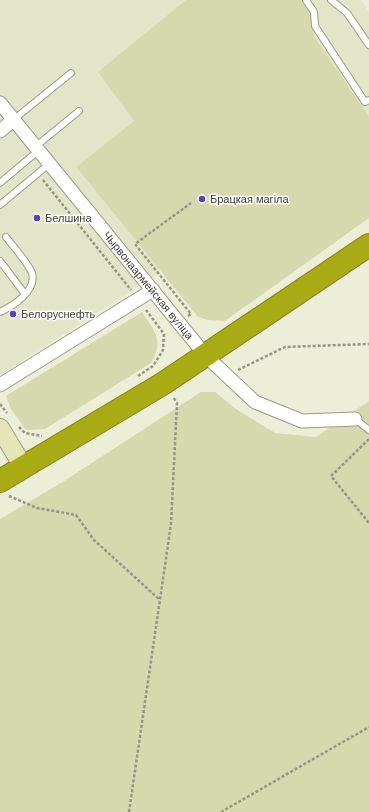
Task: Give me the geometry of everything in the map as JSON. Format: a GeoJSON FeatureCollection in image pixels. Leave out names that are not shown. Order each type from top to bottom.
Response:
{"type":"FeatureCollection","features":[{"type":"Feature","properties":{"kind":"highway"},"geometry":{"type":"LineString","coordinates":[[5,489],[24,468],[206,356],[369,245]]}},
{"type":"Feature","properties":{"kind":"main road"},"geometry":{"type":"LineString","coordinates":[[8,423],[24,468]]}},
{"type":"Feature","properties":{"kind":"main road"},"geometry":{"type":"LineString","coordinates":[[0,448],[24,468]]}},
{"type":"Feature","properties":{"kind":"street","name":"Чырвонаармейская вуліца"},"geometry":{"type":"LineString","coordinates":[[0,103],[206,356],[255,402],[302,421],[355,418]]}},
{"type":"Feature","properties":{"kind":"street"},"geometry":{"type":"LineString","coordinates":[[0,131],[13,120]]}},
{"type":"Feature","properties":{"kind":"street"},"geometry":{"type":"LineString","coordinates":[[0,385],[153,290]]}},
{"type":"Feature","properties":{"kind":"lane"},"geometry":{"type":"LineString","coordinates":[[306,0],[314,12],[315,26],[366,102],[369,100]]}},
{"type":"Feature","properties":{"kind":"lane"},"geometry":{"type":"LineString","coordinates":[[331,0],[347,13],[369,45]]}},
{"type":"Feature","properties":{"kind":"lane"},"geometry":{"type":"LineString","coordinates":[[13,120],[71,73]]}},
{"type":"Feature","properties":{"kind":"lane"},"geometry":{"type":"LineString","coordinates":[[0,183],[79,111]]}},
{"type":"Feature","properties":{"kind":"lane"},"geometry":{"type":"LineString","coordinates":[[0,205],[49,164]]}},
{"type":"Feature","properties":{"kind":"lane"},"geometry":{"type":"LineString","coordinates":[[0,312],[25,294],[32,283],[32,273],[6,237]]}},
{"type":"Feature","properties":{"kind":"lane"},"geometry":{"type":"LineString","coordinates":[[0,261],[25,294]]}},
{"type":"Feature","properties":{"kind":"lane"},"geometry":{"type":"LineString","coordinates":[[355,418],[369,430]]}},
{"type":"Feature","properties":{"kind":"path"},"geometry":{"type":"LineString","coordinates":[[38,173],[139,299],[164,334],[163,350],[153,366],[134,379]]}},
{"type":"Feature","properties":{"kind":"path"},"geometry":{"type":"LineString","coordinates":[[135,244],[191,203]]}},
{"type":"Feature","properties":{"kind":"path"},"geometry":{"type":"LineString","coordinates":[[227,375],[285,347],[369,344]]}},
{"type":"Feature","properties":{"kind":"path"},"geometry":{"type":"LineString","coordinates":[[129,812],[171,524],[177,403]]}},
{"type":"Feature","properties":{"kind":"path"},"geometry":{"type":"LineString","coordinates":[[0,404],[8,423],[25,433],[42,436],[48,432]]}},
{"type":"Feature","properties":{"kind":"path"},"geometry":{"type":"LineString","coordinates":[[369,439],[330,476],[369,523]]}},
{"type":"Feature","properties":{"kind":"path"},"geometry":{"type":"LineString","coordinates":[[5,489],[37,508],[76,515],[94,540],[160,600]]}},
{"type":"Feature","properties":{"kind":"path"},"geometry":{"type":"LineString","coordinates":[[221,812],[369,727]]}},
{"type":"Feature","properties":{"kind":"shaded area"},"geometry":{"type":"Polygon","coordinates":[[[0,0],[186,0],[134,121],[76,167],[161,272],[0,375],[0,0]]]}},
{"type":"Feature","properties":{"kind":"shaded area"},"geometry":{"type":"Polygon","coordinates":[[[186,0],[302,0],[313,14],[314,36],[369,117],[369,218],[225,321],[208,320],[198,317],[76,167],[134,121],[98,72],[186,0]]]}},
{"type":"Feature","properties":{"kind":"shaded area"},"geometry":{"type":"Polygon","coordinates":[[[302,0],[361,0],[369,12],[369,117],[314,36],[313,14],[302,0]]]}},
{"type":"Feature","properties":{"kind":"shaded area"},"geometry":{"type":"Polygon","coordinates":[[[142,312],[151,325],[156,336],[157,348],[151,363],[45,429],[26,430],[11,409],[6,396],[142,312]]]}},
{"type":"Feature","properties":{"kind":"shaded area"},"geometry":{"type":"Polygon","coordinates":[[[201,392],[215,392],[236,409],[275,433],[316,437],[369,401],[369,812],[0,812],[0,519],[61,483],[201,392]]]}},
{"type":"Feature","properties":{"kind":"place","name":"Брацкая магіла"},"geometry":{"type":"Point","coordinates":[202,199]}},
{"type":"Feature","properties":{"kind":"place","name":"Белшина"},"geometry":{"type":"Point","coordinates":[37,218]}},
{"type":"Feature","properties":{"kind":"place","name":"Белоруснефть"},"geometry":{"type":"Point","coordinates":[13,314]}}]}
